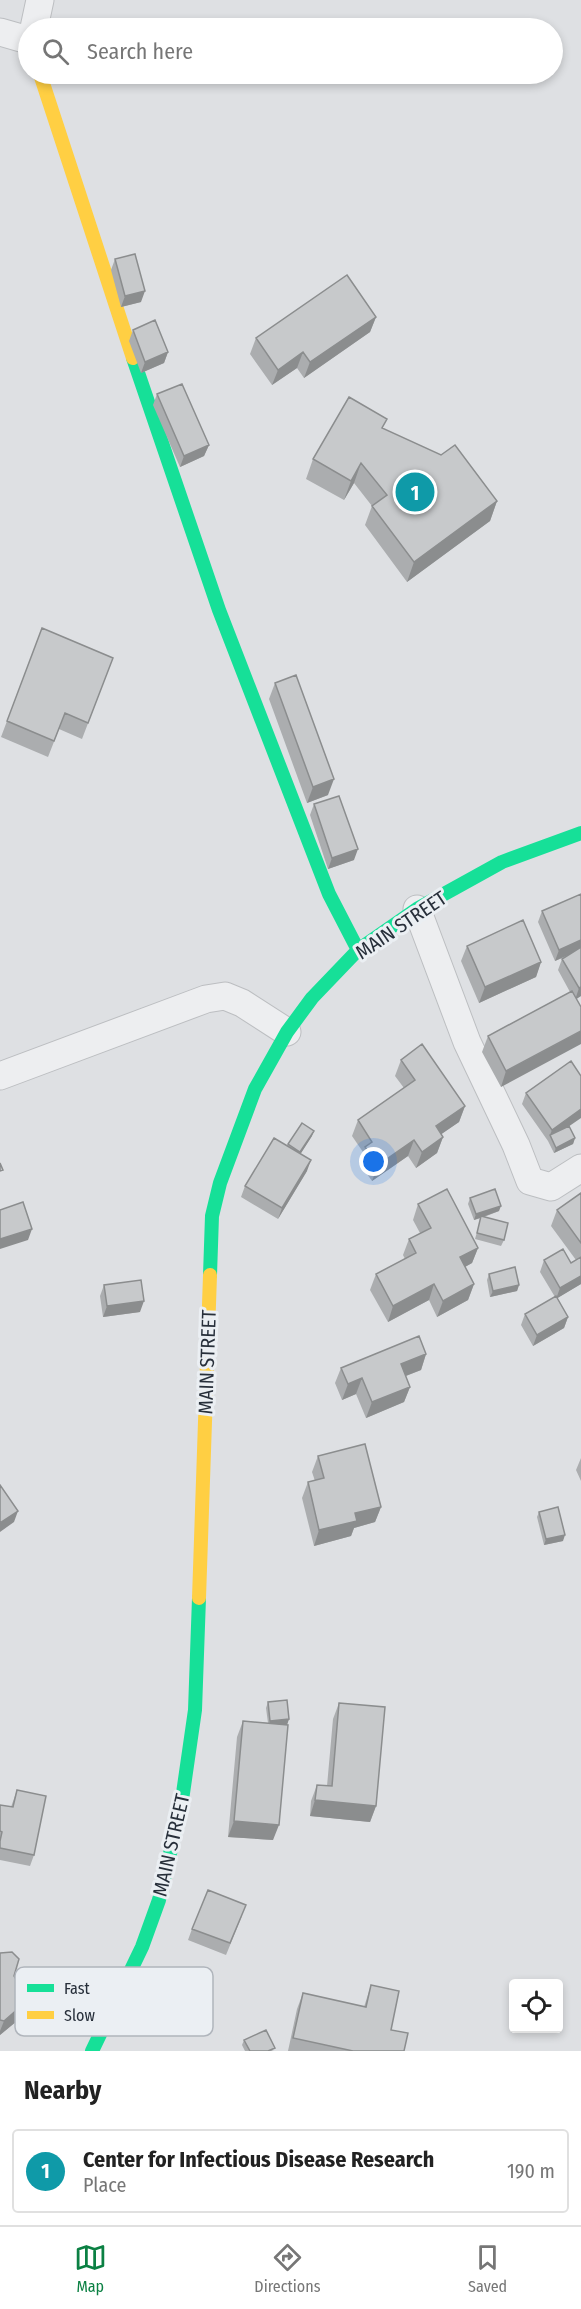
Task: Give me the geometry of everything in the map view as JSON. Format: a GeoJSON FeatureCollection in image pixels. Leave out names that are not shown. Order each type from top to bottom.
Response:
{"type":"FeatureCollection","features":[{"type":"Feature","properties":{"kind":"main road"},"geometry":{"type":"LineString","coordinates":[[43,84],[88,225],[219,610],[329,894],[358,950]]}},
{"type":"Feature","properties":{"kind":"main road","name":"MAIN STREET"},"geometry":{"type":"LineString","coordinates":[[132,1967],[159,1900],[182,1807],[195,1710],[212,1216],[220,1183],[255,1089],[287,1032],[312,998],[358,950],[417,909],[502,862],[581,833]]}},
{"type":"Feature","properties":{"kind":"main road","name":"MAIN STREET"},"geometry":{"type":"LineString","coordinates":[[92,2051],[99,2036]]}},
{"type":"Feature","properties":{"kind":"street"},"geometry":{"type":"LineString","coordinates":[[36,18],[40,0]]}},
{"type":"Feature","properties":{"kind":"street"},"geometry":{"type":"LineString","coordinates":[[0,32],[18,37]]}},
{"type":"Feature","properties":{"kind":"street"},"geometry":{"type":"LineString","coordinates":[[417,909],[466,1042],[530,1181],[552,1187],[581,1168]]}},
{"type":"Feature","properties":{"kind":"street"},"geometry":{"type":"LineString","coordinates":[[0,1076],[206,999],[225,996],[242,1003],[287,1032]]}},
{"type":"Feature","properties":{"kind":"building"},"geometry":{"type":"Polygon","coordinates":[[[135,254],[145,291],[125,296],[115,259],[135,254]]]}},
{"type":"Feature","properties":{"kind":"building"},"geometry":{"type":"Polygon","coordinates":[[[347,275],[376,317],[310,362],[303,352],[278,370],[256,338],[347,275]]]}},
{"type":"Feature","properties":{"kind":"building"},"geometry":{"type":"Polygon","coordinates":[[[155,320],[168,352],[145,362],[133,330],[155,320]]]}},
{"type":"Feature","properties":{"kind":"building"},"geometry":{"type":"Polygon","coordinates":[[[182,384],[209,445],[184,456],[157,394],[182,384]]]}},
{"type":"Feature","properties":{"kind":"building"},"geometry":{"type":"Polygon","coordinates":[[[349,397],[387,419],[382,428],[441,455],[455,445],[497,501],[414,562],[372,506],[387,495],[361,463],[351,481],[313,459],[349,397]]]}},
{"type":"Feature","properties":{"kind":"building"},"geometry":{"type":"Polygon","coordinates":[[[42,628],[113,658],[88,723],[65,713],[54,741],[7,721],[42,628]]]}},
{"type":"Feature","properties":{"kind":"building"},"geometry":{"type":"Polygon","coordinates":[[[296,675],[334,779],[313,787],[275,683],[296,675]]]}},
{"type":"Feature","properties":{"kind":"building"},"geometry":{"type":"Polygon","coordinates":[[[339,796],[358,849],[332,858],[314,804],[339,796]]]}},
{"type":"Feature","properties":{"kind":"building"},"geometry":{"type":"Polygon","coordinates":[[[581,894],[581,940],[559,950],[542,911],[581,894]]]}},
{"type":"Feature","properties":{"kind":"building"},"geometry":{"type":"Polygon","coordinates":[[[523,920],[541,962],[485,987],[467,946],[523,920]]]}},
{"type":"Feature","properties":{"kind":"building"},"geometry":{"type":"Polygon","coordinates":[[[581,947],[581,987],[579,988],[562,959],[581,947]]]}},
{"type":"Feature","properties":{"kind":"building"},"geometry":{"type":"Polygon","coordinates":[[[572,991],[581,1007],[581,1031],[506,1071],[488,1036],[572,991]]]}},
{"type":"Feature","properties":{"kind":"building"},"geometry":{"type":"Polygon","coordinates":[[[422,1044],[465,1106],[436,1126],[443,1137],[422,1152],[414,1140],[378,1165],[365,1147],[372,1142],[358,1120],[415,1080],[401,1060],[422,1044]]]}},
{"type":"Feature","properties":{"kind":"building"},"geometry":{"type":"Polygon","coordinates":[[[571,1061],[581,1076],[581,1109],[552,1130],[526,1093],[571,1061]]]}},
{"type":"Feature","properties":{"kind":"building"},"geometry":{"type":"Polygon","coordinates":[[[302,1123],[314,1131],[300,1152],[288,1144],[302,1123]]]}},
{"type":"Feature","properties":{"kind":"building"},"geometry":{"type":"Polygon","coordinates":[[[569,1126],[575,1138],[556,1148],[550,1135],[569,1126]]]}},
{"type":"Feature","properties":{"kind":"building"},"geometry":{"type":"Polygon","coordinates":[[[274,1138],[311,1160],[282,1208],[245,1186],[274,1138]]]}},
{"type":"Feature","properties":{"kind":"building"},"geometry":{"type":"Polygon","coordinates":[[[447,1189],[478,1248],[460,1257],[474,1284],[443,1301],[434,1284],[393,1306],[376,1274],[416,1253],[409,1239],[431,1228],[418,1204],[447,1189]]]}},
{"type":"Feature","properties":{"kind":"building"},"geometry":{"type":"Polygon","coordinates":[[[495,1189],[501,1206],[476,1214],[470,1198],[495,1189]]]}},
{"type":"Feature","properties":{"kind":"building"},"geometry":{"type":"Polygon","coordinates":[[[581,1193],[581,1243],[557,1210],[581,1193]]]}},
{"type":"Feature","properties":{"kind":"building"},"geometry":{"type":"Polygon","coordinates":[[[23,1202],[32,1229],[0,1239],[0,1210],[23,1202]]]}},
{"type":"Feature","properties":{"kind":"building"},"geometry":{"type":"Polygon","coordinates":[[[481,1216],[508,1223],[504,1240],[477,1233],[481,1216]]]}},
{"type":"Feature","properties":{"kind":"building"},"geometry":{"type":"Polygon","coordinates":[[[563,1249],[571,1263],[581,1257],[581,1276],[560,1288],[544,1260],[563,1249]]]}},
{"type":"Feature","properties":{"kind":"building"},"geometry":{"type":"Polygon","coordinates":[[[515,1267],[519,1285],[493,1291],[489,1274],[515,1267]]]}},
{"type":"Feature","properties":{"kind":"building"},"geometry":{"type":"Polygon","coordinates":[[[141,1280],[144,1301],[107,1306],[104,1285],[141,1280]]]}},
{"type":"Feature","properties":{"kind":"building"},"geometry":{"type":"Polygon","coordinates":[[[556,1296],[568,1317],[537,1335],[525,1314],[556,1296]]]}},
{"type":"Feature","properties":{"kind":"building"},"geometry":{"type":"Polygon","coordinates":[[[419,1336],[426,1354],[401,1364],[410,1387],[372,1402],[362,1378],[348,1384],[341,1368],[419,1336]]]}},
{"type":"Feature","properties":{"kind":"building"},"geometry":{"type":"Polygon","coordinates":[[[365,1444],[381,1507],[355,1513],[357,1521],[319,1530],[308,1482],[324,1478],[318,1456],[365,1444]]]}},
{"type":"Feature","properties":{"kind":"building"},"geometry":{"type":"Polygon","coordinates":[[[0,1485],[18,1511],[0,1523],[0,1485]]]}},
{"type":"Feature","properties":{"kind":"building"},"geometry":{"type":"Polygon","coordinates":[[[558,1507],[565,1535],[546,1539],[539,1512],[558,1507]]]}},
{"type":"Feature","properties":{"kind":"building"},"geometry":{"type":"Polygon","coordinates":[[[287,1700],[289,1719],[270,1721],[268,1702],[287,1700]]]}},
{"type":"Feature","properties":{"kind":"building"},"geometry":{"type":"Polygon","coordinates":[[[339,1703],[385,1707],[376,1806],[315,1800],[317,1785],[332,1786],[339,1703]]]}},
{"type":"Feature","properties":{"kind":"building"},"geometry":{"type":"Polygon","coordinates":[[[243,1721],[288,1725],[279,1825],[234,1821],[243,1721]]]}},
{"type":"Feature","properties":{"kind":"building"},"geometry":{"type":"Polygon","coordinates":[[[17,1790],[46,1796],[34,1855],[0,1848],[2,1832],[0,1831],[0,1805],[13,1807],[17,1790]]]}},
{"type":"Feature","properties":{"kind":"building"},"geometry":{"type":"Polygon","coordinates":[[[208,1890],[246,1905],[230,1943],[192,1929],[208,1890]]]}},
{"type":"Feature","properties":{"kind":"building"},"geometry":{"type":"Polygon","coordinates":[[[12,1952],[19,1959],[14,1976],[15,2011],[4,2021],[0,2020],[0,1953],[12,1952]]]}},
{"type":"Feature","properties":{"kind":"building"},"geometry":{"type":"Polygon","coordinates":[[[371,1985],[399,1991],[391,2030],[408,2033],[404,2051],[353,2051],[293,2038],[303,1993],[366,2007],[371,1985]]]}},
{"type":"Feature","properties":{"kind":"building"},"geometry":{"type":"Polygon","coordinates":[[[266,2030],[275,2048],[268,2051],[250,2051],[244,2040],[266,2030]]]}},
{"type":"Feature","properties":{"kind":"traffic: fast"},"geometry":{"type":"LineString","coordinates":[[133,358],[219,610],[329,894],[358,950]]}},
{"type":"Feature","properties":{"kind":"traffic: fast"},"geometry":{"type":"LineString","coordinates":[[210,1275],[212,1216],[220,1183],[255,1089],[287,1032],[312,998],[358,950],[417,909],[502,862],[581,833]]}},
{"type":"Feature","properties":{"kind":"traffic: fast"},"geometry":{"type":"LineString","coordinates":[[132,1967],[159,1900],[181,1807],[195,1710],[199,1598]]}},
{"type":"Feature","properties":{"kind":"traffic: fast"},"geometry":{"type":"LineString","coordinates":[[92,2051],[99,2036]]}},
{"type":"Feature","properties":{"kind":"traffic: slow"},"geometry":{"type":"LineString","coordinates":[[43,84],[133,358]]}},
{"type":"Feature","properties":{"kind":"traffic: slow"},"geometry":{"type":"LineString","coordinates":[[199,1598],[210,1275]]}},
{"type":"Feature","properties":{"kind":"place","name":"Center for Infectious Disease Research"},"geometry":{"type":"Point","coordinates":[415,492]}}]}
